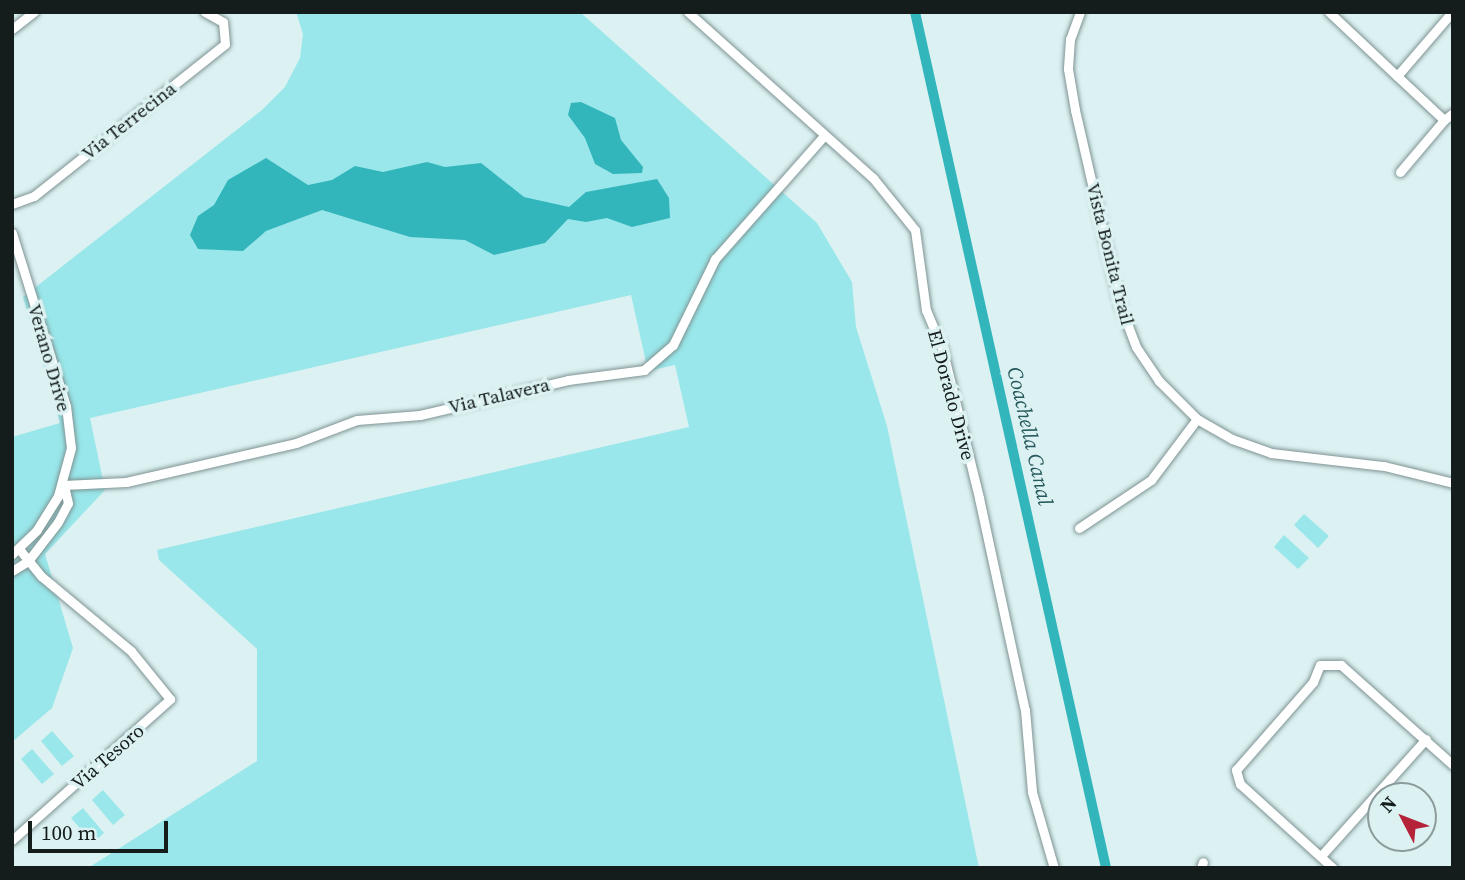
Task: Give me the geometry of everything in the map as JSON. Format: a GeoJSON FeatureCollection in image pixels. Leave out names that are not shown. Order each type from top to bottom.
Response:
{"type":"FeatureCollection","features":[{"type":"Feature","properties":{"kind":"street"},"geometry":{"type":"LineString","coordinates":[[12,29],[34,12]]}},
{"type":"Feature","properties":{"kind":"street","name":"Via Terrecina"},"geometry":{"type":"LineString","coordinates":[[12,204],[34,196],[225,44],[223,22],[205,12]]}},
{"type":"Feature","properties":{"kind":"street","name":"El Dorado Drive"},"geometry":{"type":"LineString","coordinates":[[688,12],[873,178],[915,230],[926,310],[942,348],[960,423],[1025,710],[1032,792],[1054,868]]}},
{"type":"Feature","properties":{"kind":"street","name":"Vista Bonita Trail"},"geometry":{"type":"LineString","coordinates":[[1080,12],[1070,39],[1068,69],[1119,302],[1136,347],[1159,381],[1197,419],[1232,439],[1271,453],[1406,469],[1453,483]]}},
{"type":"Feature","properties":{"kind":"street"},"geometry":{"type":"LineString","coordinates":[[1329,12],[1444,120]]}},
{"type":"Feature","properties":{"kind":"street"},"geometry":{"type":"LineString","coordinates":[[1398,76],[1452,12]]}},
{"type":"Feature","properties":{"kind":"street"},"geometry":{"type":"LineString","coordinates":[[1399,172],[1453,113]]}},
{"type":"Feature","properties":{"kind":"street","name":"Via Talavera"},"geometry":{"type":"LineString","coordinates":[[64,485],[126,482],[296,443],[357,420],[419,415],[568,380],[644,370],[673,345],[715,259],[824,136]]}},
{"type":"Feature","properties":{"kind":"street","name":"Verano Drive"},"geometry":{"type":"LineString","coordinates":[[12,233],[65,406],[71,448],[64,485],[68,503],[28,561]]}},
{"type":"Feature","properties":{"kind":"street"},"geometry":{"type":"LineString","coordinates":[[1079,528],[1151,480],[1197,419]]}},
{"type":"Feature","properties":{"kind":"street"},"geometry":{"type":"LineString","coordinates":[[12,571],[28,561],[15,552],[37,530],[64,485]]}},
{"type":"Feature","properties":{"kind":"street","name":"Via Tesoro"},"geometry":{"type":"LineString","coordinates":[[12,840],[170,699],[131,651],[28,561]]}},
{"type":"Feature","properties":{"kind":"street"},"geometry":{"type":"LineString","coordinates":[[1333,868],[1240,784],[1236,770],[1313,682],[1321,666],[1336,663],[1453,765]]}},
{"type":"Feature","properties":{"kind":"street"},"geometry":{"type":"LineString","coordinates":[[1321,856],[1426,739]]}},
{"type":"Feature","properties":{"kind":"shaded area"},"geometry":{"type":"Polygon","coordinates":[[[296,12],[580,12],[817,223],[852,282],[856,327],[887,426],[979,868],[88,868],[257,761],[257,649],[159,560],[157,550],[689,427],[675,365],[648,371],[631,295],[90,418],[105,490],[45,554],[73,648],[52,708],[12,742],[12,437],[60,423],[23,297],[262,110],[285,87],[300,58],[303,34],[296,12]]]}},
{"type":"Feature","properties":{"kind":"shaded area"},"geometry":{"type":"Polygon","coordinates":[[[581,102],[615,118],[621,140],[643,167],[642,173],[613,174],[595,164],[585,138],[568,115],[571,103],[581,102]]]}},
{"type":"Feature","properties":{"kind":"shaded area"},"geometry":{"type":"Polygon","coordinates":[[[266,158],[308,185],[332,180],[355,166],[383,172],[427,162],[445,167],[481,163],[524,197],[569,207],[586,192],[657,179],[669,198],[670,218],[632,227],[607,218],[586,222],[568,219],[545,243],[494,255],[465,240],[410,237],[322,210],[266,231],[243,251],[198,249],[190,235],[198,216],[214,205],[228,180],[266,158]]]}},
{"type":"Feature","properties":{"kind":"shaded area"},"geometry":{"type":"Polygon","coordinates":[[[1304,514],[1329,536],[1318,548],[1294,525],[1304,514]]]}},
{"type":"Feature","properties":{"kind":"shaded area"},"geometry":{"type":"Polygon","coordinates":[[[1284,535],[1309,558],[1298,569],[1274,547],[1284,535]]]}},
{"type":"Feature","properties":{"kind":"shaded area"},"geometry":{"type":"Polygon","coordinates":[[[52,731],[74,756],[62,766],[41,741],[52,731]]]}},
{"type":"Feature","properties":{"kind":"shaded area"},"geometry":{"type":"Polygon","coordinates":[[[32,749],[54,774],[42,784],[21,759],[32,749]]]}},
{"type":"Feature","properties":{"kind":"shaded area"},"geometry":{"type":"Polygon","coordinates":[[[103,790],[125,815],[113,825],[92,800],[103,790]]]}},
{"type":"Feature","properties":{"kind":"shaded area"},"geometry":{"type":"Polygon","coordinates":[[[83,808],[104,833],[93,843],[71,818],[83,808]]]}},
{"type":"Feature","properties":{"kind":"waterway","name":"Coachella Canal"},"geometry":{"type":"LineString","coordinates":[[915,12],[1106,868]]}}]}
